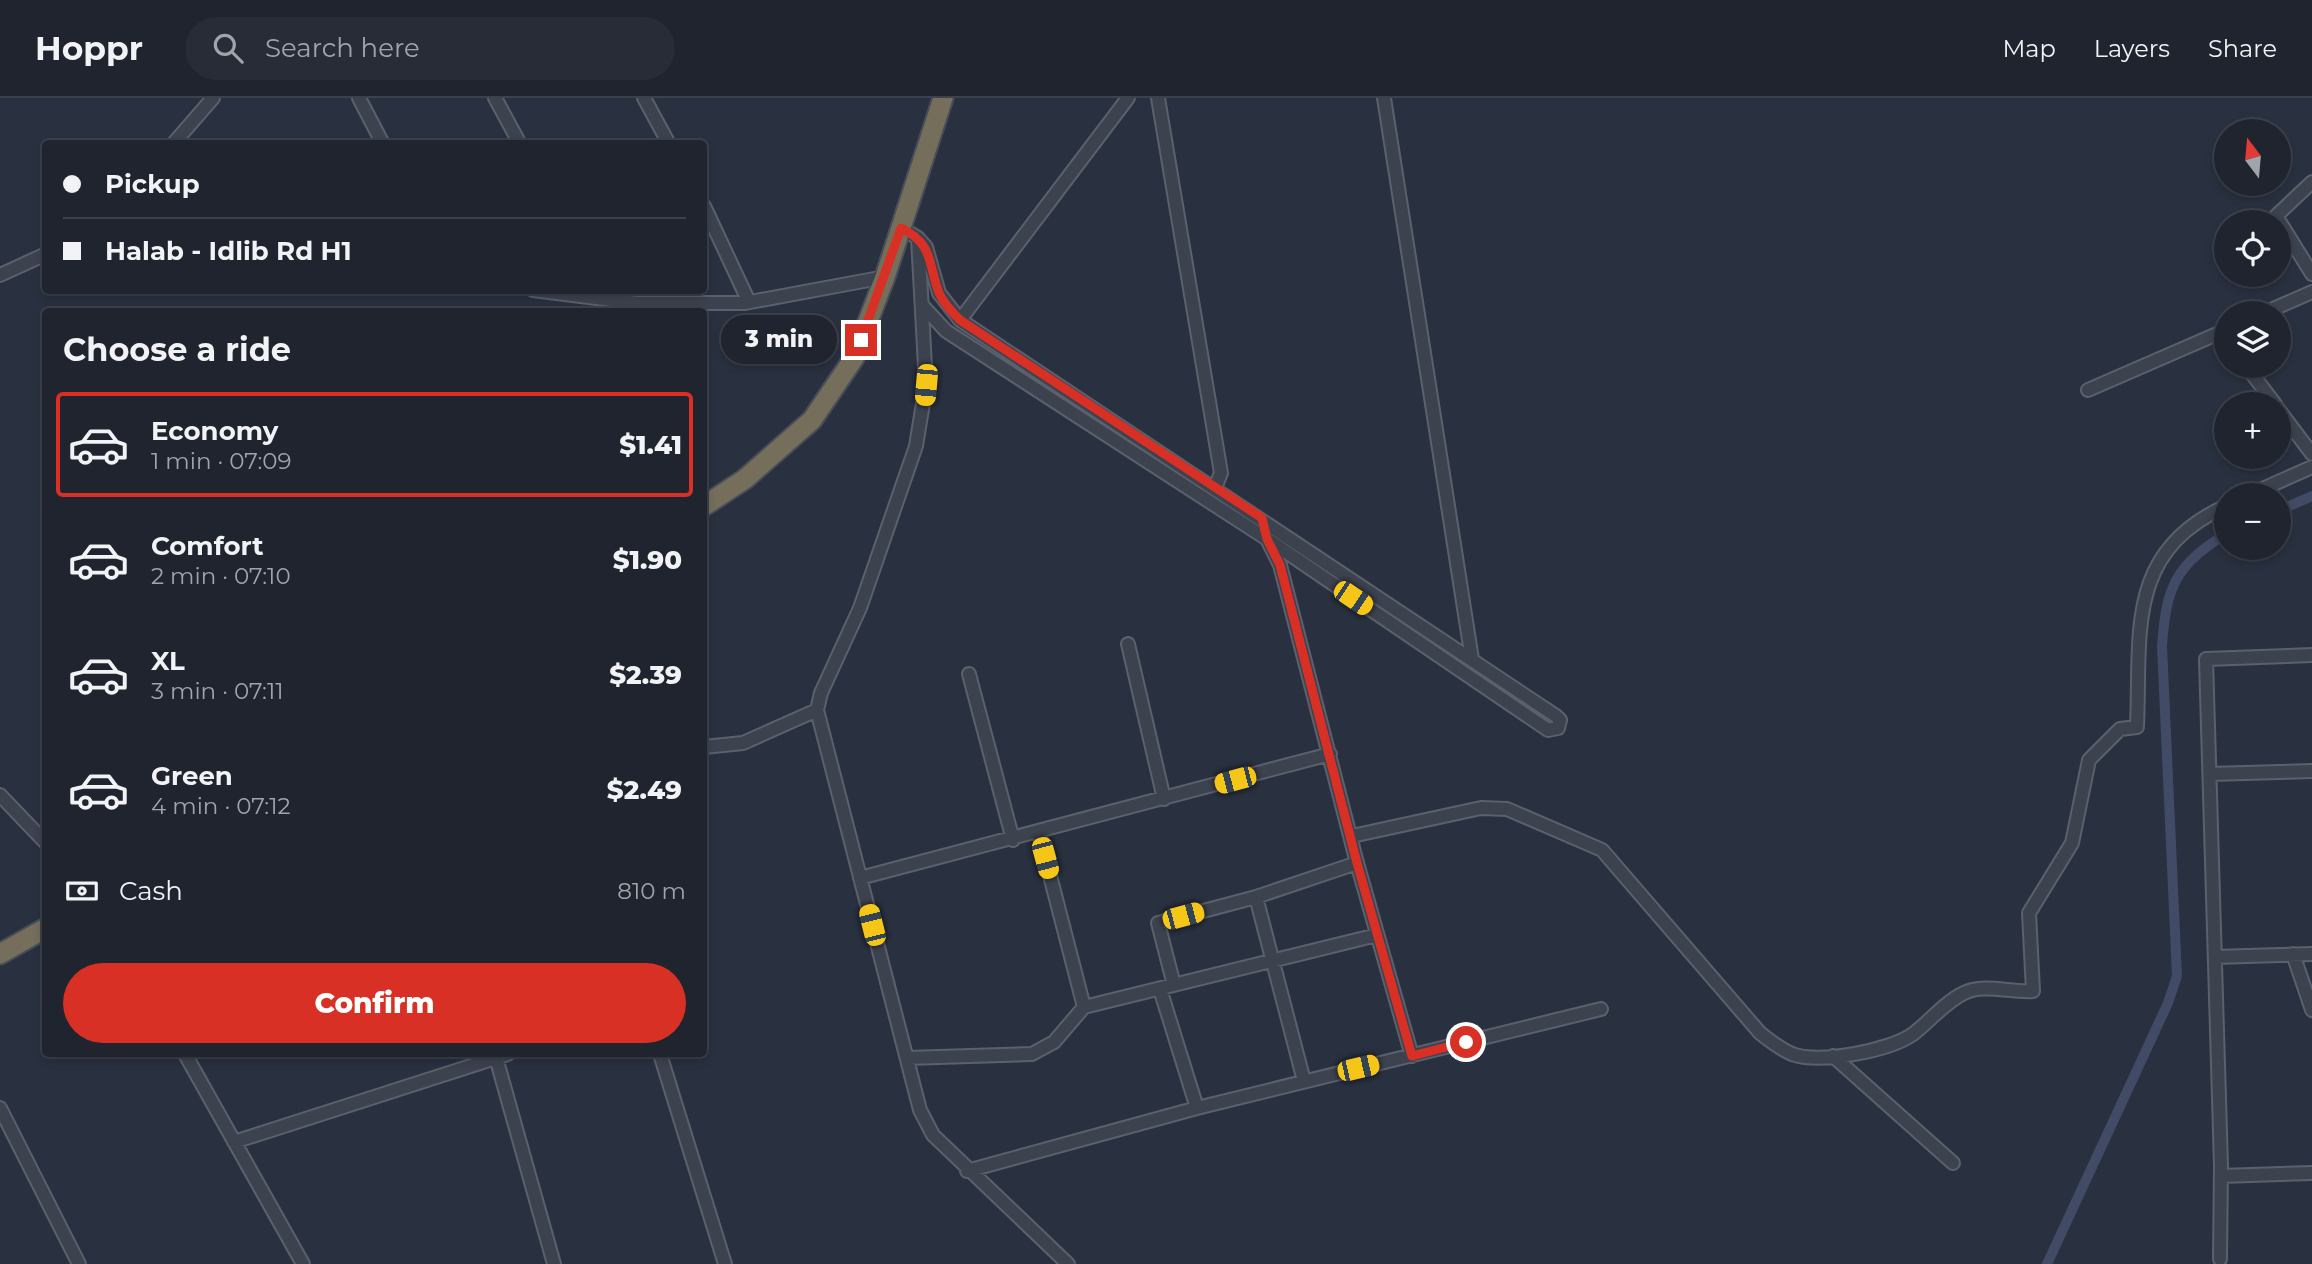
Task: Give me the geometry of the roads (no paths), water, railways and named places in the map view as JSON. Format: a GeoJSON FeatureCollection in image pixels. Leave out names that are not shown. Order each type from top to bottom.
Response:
{"type":"FeatureCollection","features":[{"type":"Feature","properties":{"kind":"highway"},"geometry":{"type":"LineString","coordinates":[[707,504],[745,479],[812,420],[854,358],[885,277],[910,233],[943,98]]}},
{"type":"Feature","properties":{"kind":"highway"},"geometry":{"type":"LineString","coordinates":[[0,954],[42,930]]}},
{"type":"Feature","properties":{"kind":"street"},"geometry":{"type":"LineString","coordinates":[[176,140],[213,98]]}},
{"type":"Feature","properties":{"kind":"street"},"geometry":{"type":"LineString","coordinates":[[359,98],[381,140]]}},
{"type":"Feature","properties":{"kind":"street"},"geometry":{"type":"LineString","coordinates":[[495,98],[518,140]]}},
{"type":"Feature","properties":{"kind":"street"},"geometry":{"type":"LineString","coordinates":[[644,98],[667,140]]}},
{"type":"Feature","properties":{"kind":"street"},"geometry":{"type":"LineString","coordinates":[[960,320],[1128,98]]}},
{"type":"Feature","properties":{"kind":"street"},"geometry":{"type":"LineString","coordinates":[[1158,98],[1221,473],[1216,488]]}},
{"type":"Feature","properties":{"kind":"street"},"geometry":{"type":"LineString","coordinates":[[1384,98],[1472,659]]}},
{"type":"Feature","properties":{"kind":"street"},"geometry":{"type":"LineString","coordinates":[[2312,182],[2276,216],[2312,274]]}},
{"type":"Feature","properties":{"kind":"street"},"geometry":{"type":"LineString","coordinates":[[707,212],[749,302]]}},
{"type":"Feature","properties":{"kind":"street"},"geometry":{"type":"LineString","coordinates":[[910,233],[922,305],[926,385],[916,446],[860,608],[821,694],[817,710],[920,1110],[933,1135],[967,1171],[1068,1264]]}},
{"type":"Feature","properties":{"kind":"street"},"geometry":{"type":"LineString","coordinates":[[910,233],[926,247],[942,299],[960,320],[1262,518],[1556,716],[1560,720],[1558,728],[1548,730],[1267,539],[947,331],[922,305]]}},
{"type":"Feature","properties":{"kind":"street"},"geometry":{"type":"LineString","coordinates":[[0,275],[42,256]]}},
{"type":"Feature","properties":{"kind":"street"},"geometry":{"type":"LineString","coordinates":[[605,295],[636,303],[749,302],[885,277]]}},
{"type":"Feature","properties":{"kind":"street"},"geometry":{"type":"LineString","coordinates":[[2291,301],[2312,292]]}},
{"type":"Feature","properties":{"kind":"street"},"geometry":{"type":"LineString","coordinates":[[2088,390],[2214,338]]}},
{"type":"Feature","properties":{"kind":"street"},"geometry":{"type":"LineString","coordinates":[[2255,378],[2266,392]]}},
{"type":"Feature","properties":{"kind":"street"},"geometry":{"type":"LineString","coordinates":[[2291,426],[2312,454]]}},
{"type":"Feature","properties":{"kind":"street"},"geometry":{"type":"LineString","coordinates":[[2276,483],[2312,467]]}},
{"type":"Feature","properties":{"kind":"street"},"geometry":{"type":"LineString","coordinates":[[1352,836],[1480,808],[1507,809],[1602,850],[1760,1033],[1794,1055],[1833,1056],[1896,1043],[1970,991],[1978,988],[2015,993],[2033,991],[2029,913],[2072,842],[2090,760],[2120,729],[2137,727],[2142,600],[2161,554],[2205,516],[2214,512]]}},
{"type":"Feature","properties":{"kind":"street"},"geometry":{"type":"LineString","coordinates":[[1262,518],[1267,539],[1280,565],[1357,863],[1412,1056]]}},
{"type":"Feature","properties":{"kind":"street"},"geometry":{"type":"LineString","coordinates":[[1128,644],[1164,799]]}},
{"type":"Feature","properties":{"kind":"street"},"geometry":{"type":"LineString","coordinates":[[2220,1259],[2221,1176],[2206,659],[2312,655]]}},
{"type":"Feature","properties":{"kind":"street"},"geometry":{"type":"LineString","coordinates":[[969,674],[1013,839]]}},
{"type":"Feature","properties":{"kind":"street"},"geometry":{"type":"LineString","coordinates":[[707,747],[743,743],[817,710]]}},
{"type":"Feature","properties":{"kind":"street"},"geometry":{"type":"LineString","coordinates":[[860,878],[1039,833],[1330,754]]}},
{"type":"Feature","properties":{"kind":"street"},"geometry":{"type":"LineString","coordinates":[[2210,774],[2312,771]]}},
{"type":"Feature","properties":{"kind":"street"},"geometry":{"type":"LineString","coordinates":[[0,795],[42,839]]}},
{"type":"Feature","properties":{"kind":"street"},"geometry":{"type":"LineString","coordinates":[[1039,833],[1084,1007]]}},
{"type":"Feature","properties":{"kind":"street"},"geometry":{"type":"LineString","coordinates":[[1174,985],[1158,923],[1256,897],[1357,863]]}},
{"type":"Feature","properties":{"kind":"street"},"geometry":{"type":"LineString","coordinates":[[1256,897],[1304,1081]]}},
{"type":"Feature","properties":{"kind":"street"},"geometry":{"type":"LineString","coordinates":[[907,1058],[1032,1054],[1054,1042],[1084,1007],[1377,935]]}},
{"type":"Feature","properties":{"kind":"street"},"geometry":{"type":"LineString","coordinates":[[2293,954],[2312,1010]]}},
{"type":"Feature","properties":{"kind":"street"},"geometry":{"type":"LineString","coordinates":[[2215,957],[2312,954]]}},
{"type":"Feature","properties":{"kind":"street"},"geometry":{"type":"LineString","coordinates":[[1160,989],[1196,1108]]}},
{"type":"Feature","properties":{"kind":"street"},"geometry":{"type":"LineString","coordinates":[[967,1171],[1196,1108],[1601,1009]]}},
{"type":"Feature","properties":{"kind":"street"},"geometry":{"type":"LineString","coordinates":[[1833,1056],[1953,1163]]}},
{"type":"Feature","properties":{"kind":"street"},"geometry":{"type":"LineString","coordinates":[[187,1057],[303,1264]]}},
{"type":"Feature","properties":{"kind":"street"},"geometry":{"type":"LineString","coordinates":[[234,1142],[493,1057]]}},
{"type":"Feature","properties":{"kind":"street"},"geometry":{"type":"LineString","coordinates":[[500,1057],[554,1264]]}},
{"type":"Feature","properties":{"kind":"street"},"geometry":{"type":"LineString","coordinates":[[661,1057],[725,1264]]}},
{"type":"Feature","properties":{"kind":"street"},"geometry":{"type":"LineString","coordinates":[[0,1108],[79,1264]]}},
{"type":"Feature","properties":{"kind":"street"},"geometry":{"type":"LineString","coordinates":[[2221,1176],[2312,1173]]}},
{"type":"Feature","properties":{"kind":"waterway"},"geometry":{"type":"LineString","coordinates":[[2291,505],[2312,496]]}},
{"type":"Feature","properties":{"kind":"waterway"},"geometry":{"type":"LineString","coordinates":[[2047,1264],[2168,1003],[2177,976],[2162,646],[2167,608],[2176,580],[2195,556],[2214,542]]}}]}
